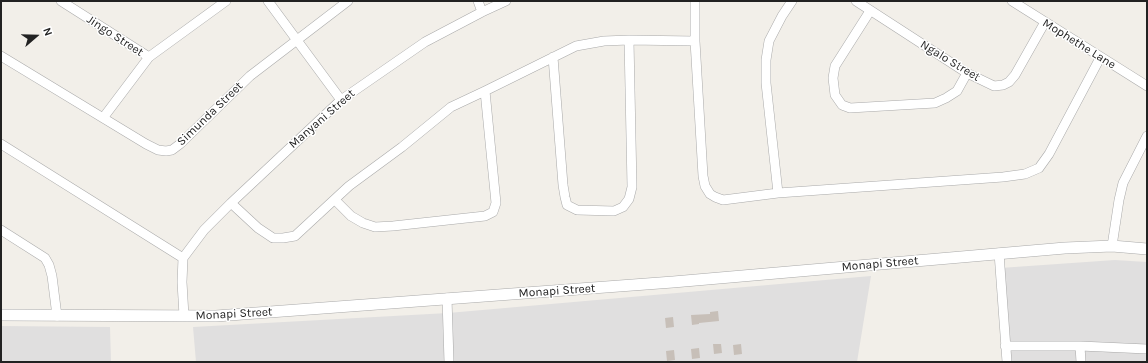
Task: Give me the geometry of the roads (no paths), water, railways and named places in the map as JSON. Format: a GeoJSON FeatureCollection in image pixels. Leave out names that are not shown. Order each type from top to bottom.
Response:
{"type":"FeatureCollection","features":[{"type":"Feature","properties":{"kind":"street","name":"Jingo Street"},"geometry":{"type":"LineString","coordinates":[[61,1],[149,57]]}},
{"type":"Feature","properties":{"kind":"street"},"geometry":{"type":"LineString","coordinates":[[103,118],[149,57],[226,1]]}},
{"type":"Feature","properties":{"kind":"street"},"geometry":{"type":"LineString","coordinates":[[268,1],[341,100]]}},
{"type":"Feature","properties":{"kind":"street","name":"Simunda Street"},"geometry":{"type":"LineString","coordinates":[[1,56],[146,144],[158,150],[166,151],[172,150],[180,144],[250,76],[348,1]]}},
{"type":"Feature","properties":{"kind":"street"},"geometry":{"type":"LineString","coordinates":[[478,1],[482,12]]}},
{"type":"Feature","properties":{"kind":"street","name":"Manyani Street"},"geometry":{"type":"LineString","coordinates":[[184,258],[204,230],[341,100],[425,42],[506,1]]}},
{"type":"Feature","properties":{"kind":"street"},"geometry":{"type":"LineString","coordinates":[[695,1],[695,41],[703,176],[705,186],[710,194],[723,200],[778,193],[1004,177],[1025,174],[1039,168],[1049,154],[1100,58]]}},
{"type":"Feature","properties":{"kind":"street"},"geometry":{"type":"LineString","coordinates":[[778,193],[766,83],[766,60],[769,41],[792,1]]}},
{"type":"Feature","properties":{"kind":"street","name":"Ngalo Street"},"geometry":{"type":"LineString","coordinates":[[856,1],[966,73],[994,86],[1003,85],[1009,82],[1015,75],[1045,22]]}},
{"type":"Feature","properties":{"kind":"street","name":"Mophethe Lane"},"geometry":{"type":"LineString","coordinates":[[1012,1],[1100,58],[1147,86]]}},
{"type":"Feature","properties":{"kind":"street"},"geometry":{"type":"LineString","coordinates":[[870,11],[835,66],[835,95],[842,105],[850,108],[935,103],[957,91],[966,73]]}},
{"type":"Feature","properties":{"kind":"street"},"geometry":{"type":"LineString","coordinates":[[553,57],[564,197],[568,205],[577,210],[614,211],[623,207],[629,199],[632,187],[629,40]]}},
{"type":"Feature","properties":{"kind":"street"},"geometry":{"type":"LineString","coordinates":[[231,203],[258,228],[273,238],[295,236],[349,186],[451,107],[484,90],[576,46],[604,41],[695,41]]}},
{"type":"Feature","properties":{"kind":"street"},"geometry":{"type":"LineString","coordinates":[[335,200],[351,216],[363,223],[375,227],[485,216],[493,212],[496,203],[484,90]]}},
{"type":"Feature","properties":{"kind":"street"},"geometry":{"type":"LineString","coordinates":[[1112,246],[1123,184],[1147,136]]}},
{"type":"Feature","properties":{"kind":"street"},"geometry":{"type":"LineString","coordinates":[[1,144],[184,258],[182,282],[184,316]]}},
{"type":"Feature","properties":{"kind":"street"},"geometry":{"type":"LineString","coordinates":[[1,230],[45,258],[52,276],[57,316]]}},
{"type":"Feature","properties":{"kind":"street","name":"Monapi Street"},"geometry":{"type":"LineString","coordinates":[[1,315],[216,316],[673,282],[999,253],[1112,246],[1147,249]]}},
{"type":"Feature","properties":{"kind":"street"},"geometry":{"type":"LineString","coordinates":[[999,253],[1006,362]]}},
{"type":"Feature","properties":{"kind":"street"},"geometry":{"type":"LineString","coordinates":[[447,298],[449,362]]}},
{"type":"Feature","properties":{"kind":"street"},"geometry":{"type":"LineString","coordinates":[[1005,346],[1080,346],[1147,349]]}},
{"type":"Feature","properties":{"kind":"street"},"geometry":{"type":"LineString","coordinates":[[1080,346],[1081,362]]}}]}
